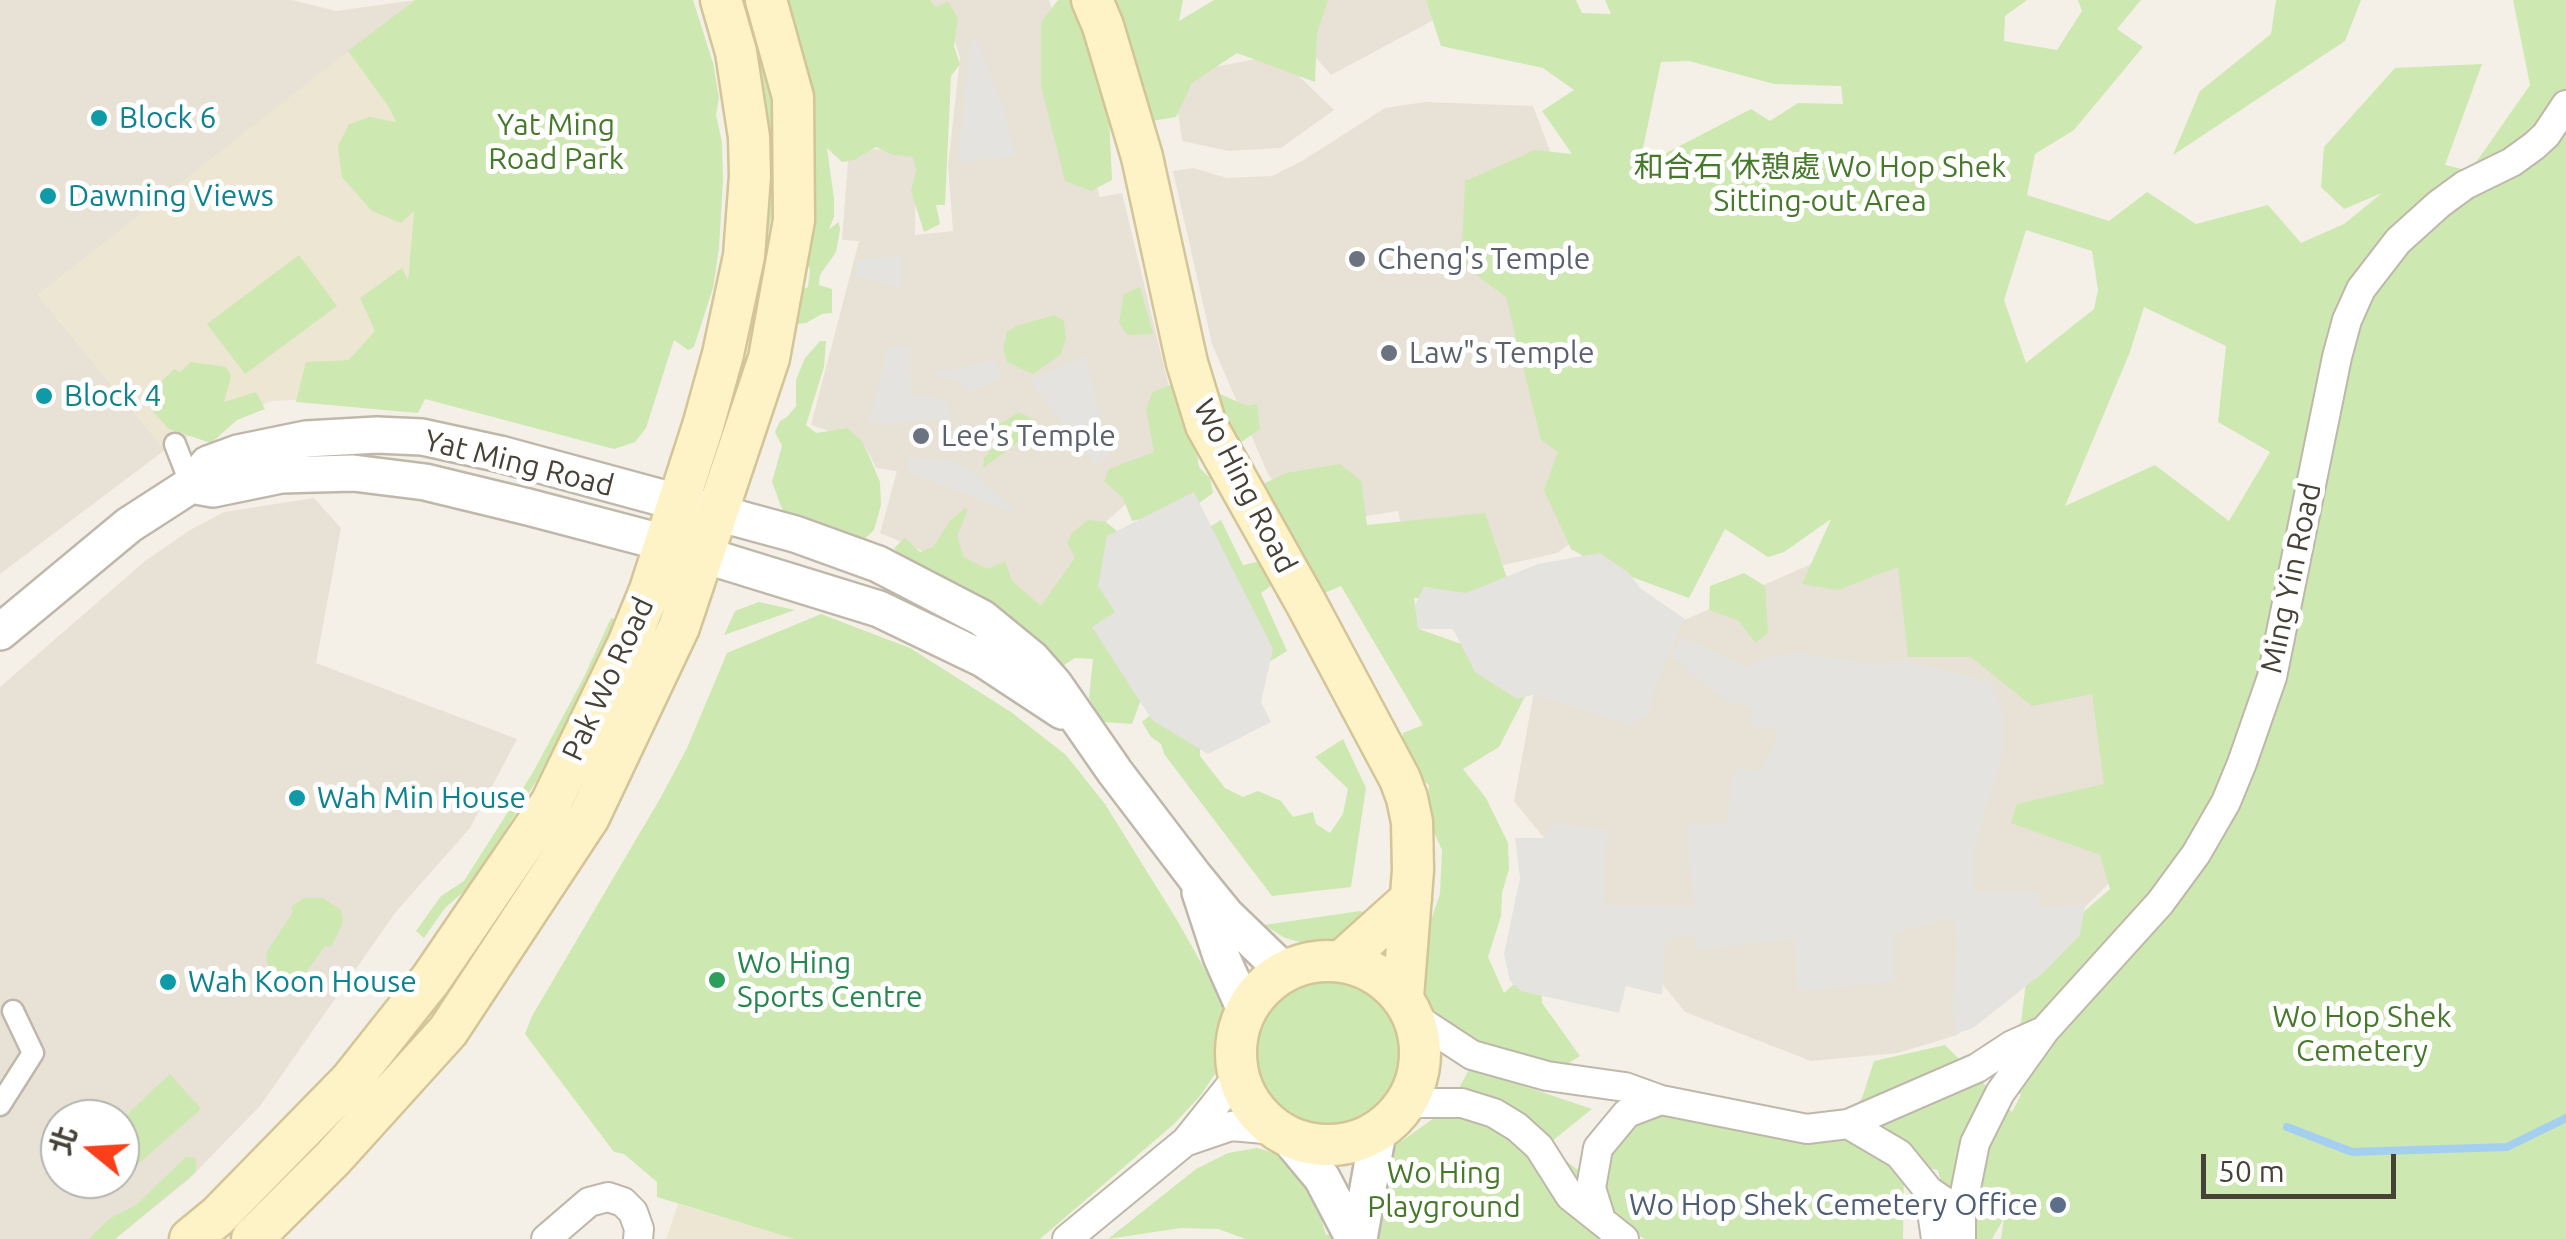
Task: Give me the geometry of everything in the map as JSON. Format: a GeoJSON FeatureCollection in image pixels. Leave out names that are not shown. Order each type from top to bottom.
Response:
{"type":"FeatureCollection","features":[{"type":"Feature","properties":{"kind":"main road","name":"Pak Wo Road"},"geometry":{"type":"LineString","coordinates":[[190,1239],[230,1204],[351,1080],[431,980],[551,803],[628,644],[678,502],[737,296],[750,176],[744,94],[721,0]]}},
{"type":"Feature","properties":{"kind":"main road","name":"Pak Wo Road"},"geometry":{"type":"LineString","coordinates":[[252,1239],[334,1157],[448,1031],[589,817],[672,644],[770,358],[794,220],[793,97],[766,0]]}},
{"type":"Feature","properties":{"kind":"main road","name":"Wo Hing Road"},"geometry":{"type":"LineString","coordinates":[[1092,0],[1142,157],[1187,363],[1206,425],[1400,779],[1412,822],[1414,870],[1408,1007]]}},
{"type":"Feature","properties":{"kind":"main road"},"geometry":{"type":"LineString","coordinates":[[1342,961],[1410,898]]}},
{"type":"Feature","properties":{"kind":"main road"},"geometry":{"type":"LineString","coordinates":[[1322,961],[1342,961],[1370,970],[1408,1007],[1419,1051],[1414,1083],[1407,1103],[1378,1132],[1343,1145],[1324,1146],[1282,1133],[1251,1104],[1239,1076],[1238,1035],[1246,1012],[1262,989],[1285,972],[1322,961]]}},
{"type":"Feature","properties":{"kind":"street","name":"Ming Yin Road"},"geometry":{"type":"LineString","coordinates":[[1961,1226],[1975,1143],[2000,1093],[2045,1030],[2160,903],[2196,854],[2226,802],[2272,677],[2337,357],[2361,289],[2398,242],[2439,204],[2534,146],[2566,106]]}},
{"type":"Feature","properties":{"kind":"street","name":"Yat Ming Road"},"geometry":{"type":"LineString","coordinates":[[0,632],[129,526],[191,485],[208,464],[238,453],[306,440],[422,437],[468,446],[795,534],[878,564],[982,618],[1032,659],[1195,877],[1285,972]]}},
{"type":"Feature","properties":{"kind":"street"},"geometry":{"type":"LineString","coordinates":[[175,444],[191,485]]}},
{"type":"Feature","properties":{"kind":"street","name":"Yat Ming Road"},"geometry":{"type":"LineString","coordinates":[[191,485],[213,489],[255,478],[320,471],[389,475],[528,506],[665,543],[879,610],[983,658],[1079,722]]}},
{"type":"Feature","properties":{"kind":"street"},"geometry":{"type":"LineString","coordinates":[[1195,877],[1221,956],[1246,1012]]}},
{"type":"Feature","properties":{"kind":"street","name":"Ming Yin Road"},"geometry":{"type":"LineString","coordinates":[[1408,1007],[1472,1055],[1547,1076],[1626,1087],[1661,1100],[1807,1129],[1848,1124],[1977,1068],[2012,1045],[2045,1030]]}},
{"type":"Feature","properties":{"kind":"street"},"geometry":{"type":"LineString","coordinates":[[0,1105],[33,1053],[13,1011]]}},
{"type":"Feature","properties":{"kind":"street"},"geometry":{"type":"LineString","coordinates":[[1067,1239],[1186,1142],[1239,1076]]}},
{"type":"Feature","properties":{"kind":"street"},"geometry":{"type":"LineString","coordinates":[[1601,1220],[1591,1188],[1598,1148],[1628,1113],[1661,1100]]}},
{"type":"Feature","properties":{"kind":"street"},"geometry":{"type":"LineString","coordinates":[[1407,1103],[1462,1103],[1494,1113],[1517,1127],[1538,1147],[1570,1196],[1624,1239]]}},
{"type":"Feature","properties":{"kind":"street","name":"Ming Yin Road"},"geometry":{"type":"LineString","coordinates":[[1848,1124],[1899,1154],[1961,1226]]}},
{"type":"Feature","properties":{"kind":"street"},"geometry":{"type":"LineString","coordinates":[[1186,1142],[1231,1126],[1282,1133],[1322,1178],[1357,1239]]}},
{"type":"Feature","properties":{"kind":"street"},"geometry":{"type":"LineString","coordinates":[[1357,1239],[1378,1132]]}},
{"type":"Feature","properties":{"kind":"street"},"geometry":{"type":"LineString","coordinates":[[1929,1191],[1936,1239]]}},
{"type":"Feature","properties":{"kind":"street"},"geometry":{"type":"LineString","coordinates":[[546,1239],[589,1202],[608,1198],[623,1202],[633,1212],[638,1239]]}},
{"type":"Feature","properties":{"kind":"shaded area","name":"Dawning Views"},"geometry":{"type":"Polygon","coordinates":[[[0,0],[292,0],[336,11],[415,0],[38,295],[165,450],[0,574],[0,0]]]}},
{"type":"Feature","properties":{"kind":"shaded area"},"geometry":{"type":"Polygon","coordinates":[[[930,0],[1049,0],[1060,33],[1065,90],[1100,197],[1122,193],[1168,383],[1191,447],[1101,526],[1064,653],[944,560],[880,533],[897,471],[876,468],[863,442],[811,425],[859,241],[842,240],[849,149],[916,150],[915,235],[953,231],[948,166],[960,58],[951,28],[930,0]]]}},
{"type":"Feature","properties":{"kind":"shaded area"},"geometry":{"type":"Polygon","coordinates":[[[1321,0],[1471,0],[1331,75],[1305,45],[1321,0]]]}},
{"type":"Feature","properties":{"kind":"shaded area"},"geometry":{"type":"Polygon","coordinates":[[[975,37],[1005,113],[1015,156],[958,162],[971,41],[975,37]]]}},
{"type":"Feature","properties":{"kind":"shaded area"},"geometry":{"type":"Polygon","coordinates":[[[348,51],[388,106],[418,169],[397,395],[272,401],[212,423],[165,450],[38,295],[348,51]]]}},
{"type":"Feature","properties":{"kind":"shaded area"},"geometry":{"type":"Polygon","coordinates":[[[1277,55],[1334,110],[1281,148],[1229,151],[1182,141],[1173,75],[1277,55]]]}},
{"type":"Feature","properties":{"kind":"shaded area"},"geometry":{"type":"Polygon","coordinates":[[[1425,102],[1533,106],[1556,167],[1584,533],[1557,553],[1495,567],[1407,552],[1398,511],[1348,519],[1311,536],[1268,474],[1212,344],[1173,171],[1193,168],[1227,178],[1272,176],[1385,108],[1425,102]]]}},
{"type":"Feature","properties":{"kind":"shaded area"},"geometry":{"type":"Polygon","coordinates":[[[902,256],[901,288],[856,276],[857,260],[902,256]]]}},
{"type":"Feature","properties":{"kind":"shaded area"},"geometry":{"type":"Polygon","coordinates":[[[888,347],[910,347],[911,397],[946,401],[952,419],[869,424],[888,347]]]}},
{"type":"Feature","properties":{"kind":"shaded area"},"geometry":{"type":"Polygon","coordinates":[[[1086,355],[1108,459],[1095,465],[1030,381],[1086,355]]]}},
{"type":"Feature","properties":{"kind":"shaded area"},"geometry":{"type":"Polygon","coordinates":[[[994,360],[1002,378],[968,392],[957,380],[933,376],[935,370],[994,360]]]}},
{"type":"Feature","properties":{"kind":"shaded area"},"geometry":{"type":"Polygon","coordinates":[[[909,457],[954,461],[975,473],[1012,512],[909,472],[909,457]]]}},
{"type":"Feature","properties":{"kind":"shaded area"},"geometry":{"type":"Polygon","coordinates":[[[1194,492],[1273,649],[1261,702],[1271,722],[1208,754],[1152,720],[1092,627],[1115,612],[1098,586],[1107,536],[1194,492]]]}},
{"type":"Feature","properties":{"kind":"shaded area"},"geometry":{"type":"Polygon","coordinates":[[[314,498],[341,528],[316,663],[517,739],[470,828],[395,913],[260,1106],[188,1180],[115,1239],[0,1239],[0,687],[145,561],[224,512],[314,498]]]}},
{"type":"Feature","properties":{"kind":"shaded area"},"geometry":{"type":"Polygon","coordinates":[[[1852,546],[2107,661],[2123,869],[1957,1035],[1898,1053],[1811,1061],[1685,1012],[1514,801],[1535,686],[1852,546]]]}},
{"type":"Feature","properties":{"kind":"shaded area"},"geometry":{"type":"Polygon","coordinates":[[[1600,553],[1629,573],[1640,588],[1685,619],[1654,688],[1648,717],[1636,719],[1633,726],[1536,694],[1517,699],[1475,672],[1453,629],[1418,629],[1415,605],[1424,587],[1466,593],[1538,564],[1600,553]]]}},
{"type":"Feature","properties":{"kind":"shaded area"},"geometry":{"type":"Polygon","coordinates":[[[1682,637],[1748,668],[1768,655],[1797,653],[1868,664],[1908,661],[1990,682],[2002,709],[2002,756],[1973,852],[1974,892],[2038,892],[2042,907],[2085,905],[2080,935],[2044,972],[1973,1028],[1955,1034],[1957,940],[1953,918],[1893,933],[1894,981],[1797,991],[1795,938],[1697,950],[1696,935],[1666,939],[1662,995],[1626,986],[1619,1013],[1521,991],[1510,981],[1504,954],[1520,878],[1515,838],[1545,838],[1553,823],[1609,831],[1603,905],[1695,906],[1686,825],[1728,824],[1732,776],[1737,768],[1759,771],[1771,757],[1778,730],[1749,725],[1753,708],[1727,702],[1671,656],[1682,637]]]}},
{"type":"Feature","properties":{"kind":"shaded area"},"geometry":{"type":"Polygon","coordinates":[[[678,1204],[794,1239],[666,1239],[678,1204]]]}},
{"type":"Feature","properties":{"kind":"green space","name":"Yat Ming Road Park"},"geometry":{"type":"Polygon","coordinates":[[[415,0],[693,0],[713,63],[719,98],[716,115],[722,142],[723,181],[719,248],[713,288],[694,347],[688,350],[674,340],[646,428],[635,442],[614,449],[425,399],[418,413],[296,402],[306,362],[349,360],[375,331],[360,298],[402,268],[408,280],[414,211],[401,223],[372,211],[342,177],[338,146],[349,124],[370,117],[396,122],[348,51],[415,0]]]}},
{"type":"Feature","properties":{"kind":"green space"},"geometry":{"type":"Polygon","coordinates":[[[744,0],[930,0],[936,7],[948,2],[958,18],[954,46],[960,64],[951,76],[945,205],[936,205],[940,224],[924,232],[911,191],[916,171],[913,157],[893,155],[876,147],[854,160],[842,162],[827,148],[834,199],[829,229],[839,222],[840,230],[836,252],[820,275],[819,285],[832,289],[832,313],[806,323],[797,324],[801,307],[795,293],[808,287],[810,270],[803,253],[812,234],[806,224],[808,172],[815,159],[801,47],[776,48],[784,157],[768,234],[766,106],[744,0]]]}},
{"type":"Feature","properties":{"kind":"green space"},"geometry":{"type":"Polygon","coordinates":[[[1058,0],[1183,0],[1179,21],[1214,0],[1328,0],[1317,33],[1315,82],[1237,53],[1192,83],[1176,117],[1139,123],[1109,115],[1112,180],[1091,191],[1065,181],[1041,86],[1041,22],[1058,0]]]}},
{"type":"Feature","properties":{"kind":"green space"},"geometry":{"type":"Polygon","coordinates":[[[1426,0],[1576,0],[1582,13],[1611,14],[1605,0],[2027,0],[2005,16],[2004,41],[2057,50],[2082,11],[2078,0],[2141,0],[2117,29],[2143,47],[2074,130],[2035,154],[2027,195],[2109,221],[2147,192],[2196,224],[2268,205],[2301,243],[2344,224],[2382,193],[2344,209],[2321,187],[2324,147],[2395,68],[2482,64],[2445,165],[2470,171],[2530,85],[2513,0],[2566,0],[2566,1239],[2001,1239],[2004,1218],[1992,1239],[1973,1239],[1946,1209],[1938,1170],[1904,1163],[1903,1239],[1645,1239],[1631,1231],[1620,1239],[1246,1239],[1218,1229],[1181,1228],[1108,1239],[1196,1169],[1228,1153],[1257,1148],[1278,1154],[1301,1172],[1313,1190],[1326,1235],[1355,1224],[1380,1151],[1399,1143],[1448,1108],[1470,1068],[1592,1109],[1546,1146],[1589,1178],[1615,1126],[1664,1112],[1828,1140],[1862,1098],[1874,1061],[1945,1045],[2012,1112],[2021,1095],[1995,1070],[2021,1022],[2029,959],[2110,889],[2100,855],[2011,823],[2017,804],[2104,784],[2092,694],[2032,706],[1971,657],[1908,657],[1898,567],[1838,590],[1802,584],[1831,519],[1784,552],[1768,557],[1725,529],[1689,598],[1599,565],[1571,549],[1544,490],[1558,452],[1541,440],[1506,297],[1461,264],[1465,181],[1535,150],[1572,154],[1542,111],[1574,90],[1543,68],[1441,46],[1426,0]],[[1689,61],[1661,62],[1639,167],[1751,109],[1770,121],[1798,103],[1843,104],[1841,86],[1774,84],[1689,61]],[[2026,230],[2004,300],[2026,363],[2094,309],[2098,290],[2092,251],[2026,230]],[[2144,307],[2130,352],[2065,506],[2155,465],[2229,521],[2270,452],[2218,422],[2226,346],[2144,307]]]}},
{"type":"Feature","properties":{"kind":"green space"},"geometry":{"type":"Polygon","coordinates":[[[2276,0],[2361,0],[2345,41],[2173,155],[2200,91],[2271,34],[2276,0]]]}},
{"type":"Feature","properties":{"kind":"green space"},"geometry":{"type":"Polygon","coordinates":[[[299,255],[337,306],[245,374],[207,324],[299,255]]]}},
{"type":"Feature","properties":{"kind":"green space"},"geometry":{"type":"Polygon","coordinates":[[[1140,287],[1153,334],[1128,335],[1119,323],[1124,294],[1140,287]]]}},
{"type":"Feature","properties":{"kind":"green space"},"geometry":{"type":"Polygon","coordinates":[[[1054,315],[1064,321],[1066,339],[1060,355],[1033,374],[1007,362],[1003,349],[1007,332],[1054,315]]]}},
{"type":"Feature","properties":{"kind":"green space"},"geometry":{"type":"Polygon","coordinates":[[[820,341],[826,341],[824,367],[806,425],[816,433],[847,428],[863,442],[880,482],[881,505],[874,530],[859,544],[785,517],[772,482],[782,446],[775,432],[780,421],[796,406],[796,380],[805,358],[820,341]]]}},
{"type":"Feature","properties":{"kind":"green space"},"geometry":{"type":"Polygon","coordinates":[[[191,362],[226,367],[231,376],[224,402],[256,392],[265,409],[237,420],[211,443],[169,429],[150,408],[159,384],[174,369],[180,372],[191,362]]]}},
{"type":"Feature","properties":{"kind":"green space"},"geometry":{"type":"Polygon","coordinates":[[[1175,383],[1211,390],[1247,406],[1257,404],[1260,429],[1214,461],[1197,455],[1199,467],[1210,478],[1213,493],[1191,509],[1132,521],[1123,498],[1104,481],[1109,469],[1154,452],[1146,409],[1153,392],[1175,383]]]}},
{"type":"Feature","properties":{"kind":"green space"},"geometry":{"type":"Polygon","coordinates":[[[1019,412],[1035,420],[1037,428],[983,468],[984,458],[996,444],[993,428],[1019,412]]]}},
{"type":"Feature","properties":{"kind":"green space"},"geometry":{"type":"Polygon","coordinates":[[[1340,464],[1361,481],[1367,525],[1485,513],[1514,599],[1414,598],[1419,629],[1470,647],[1530,687],[1499,747],[1463,769],[1486,798],[1508,843],[1509,869],[1501,916],[1488,957],[1504,993],[1524,975],[1541,980],[1542,1003],[1580,1056],[1562,1067],[1552,1086],[1409,1008],[1422,946],[1440,894],[1442,850],[1427,817],[1429,785],[1415,774],[1402,746],[1403,733],[1423,725],[1341,586],[1322,594],[1280,579],[1261,593],[1287,651],[1264,665],[1181,544],[1221,520],[1243,565],[1270,559],[1259,486],[1286,473],[1340,464]]]}},
{"type":"Feature","properties":{"kind":"green space"},"geometry":{"type":"Polygon","coordinates":[[[965,508],[968,510],[957,536],[964,557],[987,569],[1005,561],[1012,581],[1041,606],[1075,558],[1067,543],[1072,533],[1088,520],[1106,522],[1117,531],[1098,586],[1111,597],[1147,683],[1132,724],[1103,722],[1089,698],[1093,659],[1075,658],[1058,669],[939,576],[931,573],[952,589],[936,616],[911,638],[874,624],[885,592],[888,558],[907,563],[894,548],[905,538],[920,552],[933,547],[950,521],[965,508]]]}},
{"type":"Feature","properties":{"kind":"green space"},"geometry":{"type":"Polygon","coordinates":[[[1744,573],[1765,586],[1768,633],[1755,643],[1739,621],[1709,610],[1710,586],[1744,573]]]}},
{"type":"Feature","properties":{"kind":"green space"},"geometry":{"type":"Polygon","coordinates":[[[759,602],[795,610],[724,635],[735,611],[759,602]]]}},
{"type":"Feature","properties":{"kind":"green space"},"geometry":{"type":"Polygon","coordinates":[[[821,614],[910,648],[1011,712],[1066,755],[1105,804],[1177,920],[1225,1013],[1226,1034],[1219,1068],[1200,1096],[1174,1124],[1040,1239],[794,1239],[657,1197],[657,1182],[624,1154],[614,1152],[525,1034],[687,748],[727,653],[821,614]]]}},
{"type":"Feature","properties":{"kind":"green space"},"geometry":{"type":"Polygon","coordinates":[[[611,618],[617,620],[537,780],[469,887],[445,908],[424,938],[416,931],[441,896],[464,881],[532,774],[611,618]]]}},
{"type":"Feature","properties":{"kind":"green space"},"geometry":{"type":"Polygon","coordinates":[[[1156,710],[1200,744],[1200,756],[1225,788],[1243,797],[1258,791],[1281,801],[1293,817],[1313,812],[1316,824],[1330,833],[1343,814],[1348,789],[1315,757],[1343,739],[1366,788],[1351,887],[1272,896],[1164,754],[1161,744],[1151,737],[1142,722],[1156,710]]]}},
{"type":"Feature","properties":{"kind":"green space"},"geometry":{"type":"Polygon","coordinates":[[[304,898],[323,898],[341,910],[343,923],[331,947],[325,946],[302,978],[287,984],[269,974],[266,953],[293,912],[291,907],[304,898]]]}},
{"type":"Feature","properties":{"kind":"green space"},"geometry":{"type":"Polygon","coordinates":[[[1360,911],[1377,916],[1354,935],[1331,944],[1307,944],[1285,938],[1264,925],[1360,911]]]}},
{"type":"Feature","properties":{"kind":"green space"},"geometry":{"type":"Polygon","coordinates":[[[1330,979],[1359,985],[1383,1001],[1399,1025],[1405,1054],[1399,1083],[1383,1107],[1359,1123],[1330,1129],[1301,1123],[1277,1107],[1261,1083],[1255,1054],[1261,1025],[1277,1001],[1301,985],[1330,979]]]}},
{"type":"Feature","properties":{"kind":"green space"},"geometry":{"type":"Polygon","coordinates":[[[170,1074],[201,1109],[140,1162],[140,1102],[170,1074]]]}},
{"type":"Feature","properties":{"kind":"green space"},"geometry":{"type":"Polygon","coordinates":[[[186,1157],[196,1158],[196,1172],[115,1239],[89,1239],[109,1219],[136,1205],[186,1157]]]}},
{"type":"Feature","properties":{"kind":"waterway"},"geometry":{"type":"LineString","coordinates":[[2287,1127],[2352,1152],[2507,1147],[2566,1118]]}},
{"type":"Feature","properties":{"kind":"place","name":"Block 6"},"geometry":{"type":"Point","coordinates":[99,118]}},
{"type":"Feature","properties":{"kind":"place","name":"Dawning Views"},"geometry":{"type":"Point","coordinates":[48,196]}},
{"type":"Feature","properties":{"kind":"place","name":"Cheng's Temple"},"geometry":{"type":"Point","coordinates":[1357,259]}},
{"type":"Feature","properties":{"kind":"place","name":"Law\"s Temple"},"geometry":{"type":"Point","coordinates":[1389,353]}},
{"type":"Feature","properties":{"kind":"place","name":"Block 4"},"geometry":{"type":"Point","coordinates":[44,396]}},
{"type":"Feature","properties":{"kind":"place","name":"Lee's Temple"},"geometry":{"type":"Point","coordinates":[921,436]}},
{"type":"Feature","properties":{"kind":"place","name":"Wah Min House"},"geometry":{"type":"Point","coordinates":[297,798]}},
{"type":"Feature","properties":{"kind":"place","name":"Wo Hing Sports Centre"},"geometry":{"type":"Point","coordinates":[717,980]}},
{"type":"Feature","properties":{"kind":"place","name":"Wah Koon House"},"geometry":{"type":"Point","coordinates":[168,982]}},
{"type":"Feature","properties":{"kind":"place","name":"Wo Hop Shek Cemetery Office"},"geometry":{"type":"Point","coordinates":[2058,1205]}},
{"type":"Feature","properties":{"kind":"park label","name":"和合石 休憩處 Wo Hop Shek Sitting-out Area"},"geometry":{"type":"Point","coordinates":[1820,184]}},
{"type":"Feature","properties":{"kind":"park label","name":"Wo Hop Shek Cemetery"},"geometry":{"type":"Point","coordinates":[2362,1034]}},
{"type":"Feature","properties":{"kind":"park label","name":"Wo Hing Playground"},"geometry":{"type":"Point","coordinates":[1444,1190]}}]}
